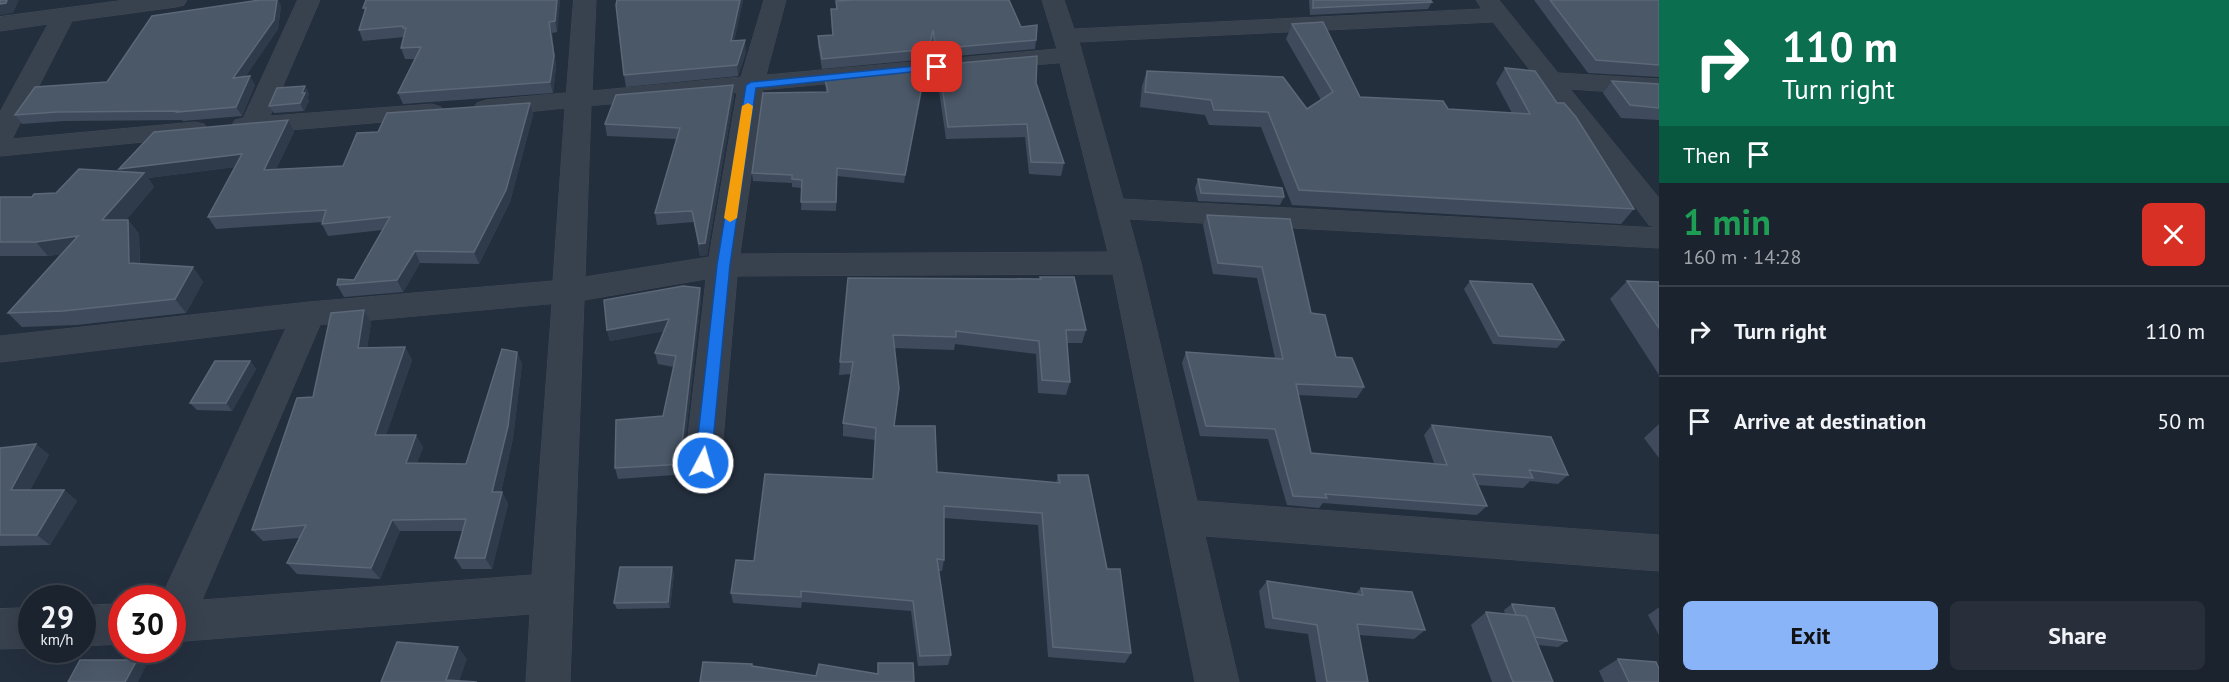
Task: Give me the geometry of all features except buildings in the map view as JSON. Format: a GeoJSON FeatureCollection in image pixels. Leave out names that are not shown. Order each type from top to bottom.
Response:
{"type":"FeatureCollection","features":[{"type":"Feature","properties":{"kind":"street"},"geometry":{"type":"LineString","coordinates":[[0,24],[176,0]]}},
{"type":"Feature","properties":{"kind":"street"},"geometry":{"type":"LineString","coordinates":[[253,125],[309,0]]}},
{"type":"Feature","properties":{"kind":"street"},"geometry":{"type":"LineString","coordinates":[[548,682],[550,593],[577,101],[585,0]]}},
{"type":"Feature","properties":{"kind":"street"},"geometry":{"type":"LineString","coordinates":[[703,463],[723,265],[751,85],[775,0]]}},
{"type":"Feature","properties":{"kind":"street"},"geometry":{"type":"LineString","coordinates":[[1053,0],[1068,45],[1126,263],[1217,682]]}},
{"type":"Feature","properties":{"kind":"street"},"geometry":{"type":"LineString","coordinates":[[0,148],[751,85],[1068,45],[1493,8],[1659,218]]}},
{"type":"Feature","properties":{"kind":"street"},"geometry":{"type":"LineString","coordinates":[[0,136],[63,17]]}},
{"type":"Feature","properties":{"kind":"street"},"geometry":{"type":"LineString","coordinates":[[1550,80],[1659,87]]}},
{"type":"Feature","properties":{"kind":"street"},"geometry":{"type":"LineString","coordinates":[[1111,207],[1659,238]]}},
{"type":"Feature","properties":{"kind":"street"},"geometry":{"type":"LineString","coordinates":[[0,349],[309,314],[568,291],[723,265],[1126,263]]}},
{"type":"Feature","properties":{"kind":"street"},"geometry":{"type":"LineString","coordinates":[[186,590],[309,314]]}},
{"type":"Feature","properties":{"kind":"street"},"geometry":{"type":"LineString","coordinates":[[1180,517],[1659,553]]}},
{"type":"Feature","properties":{"kind":"street"},"geometry":{"type":"LineString","coordinates":[[186,620],[550,593]]}},
{"type":"Feature","properties":{"kind":"street"},"geometry":{"type":"LineString","coordinates":[[0,629],[18,628]]}},
{"type":"Feature","properties":{"kind":"slow traffic"},"geometry":{"type":"LineString","coordinates":[[730,218],[748,106]]}},
{"type":"Feature","properties":{"kind":"route"},"geometry":{"type":"LineString","coordinates":[[703,463],[723,265],[751,85],[937,67]]}}]}
